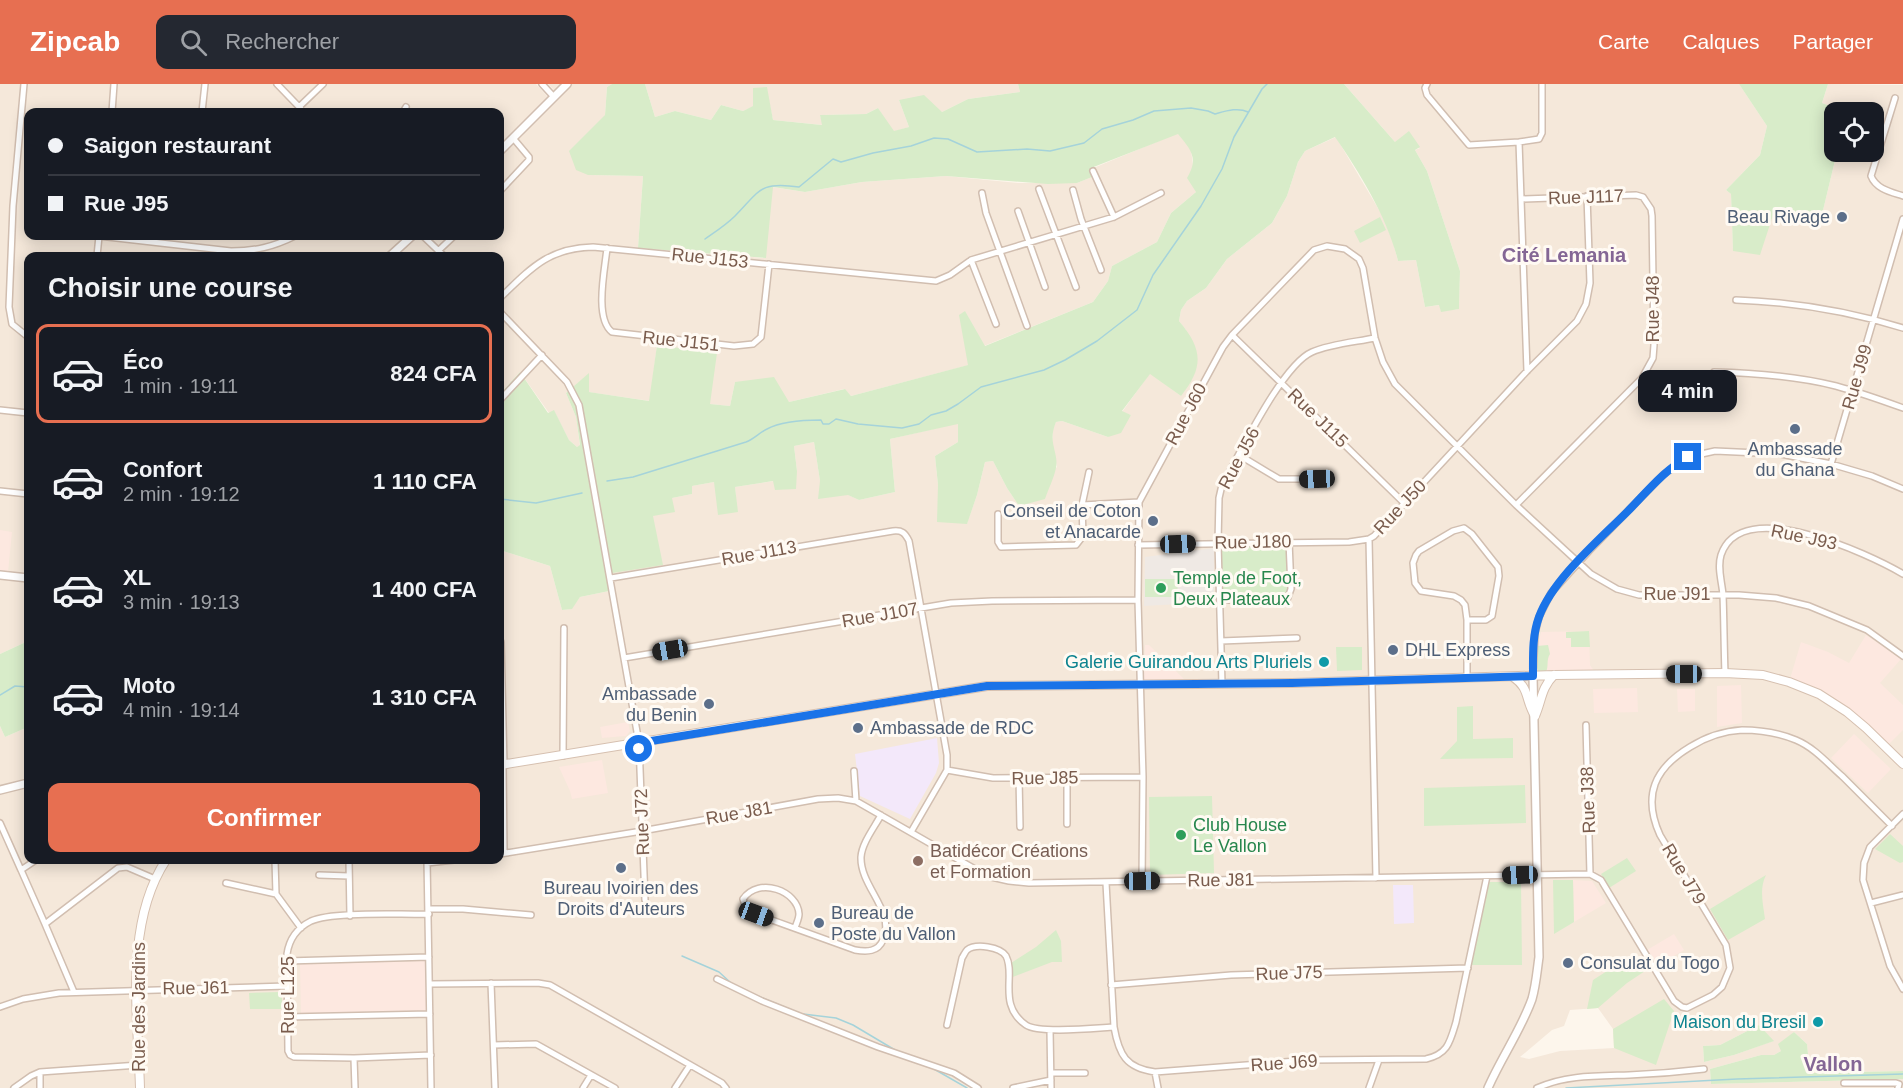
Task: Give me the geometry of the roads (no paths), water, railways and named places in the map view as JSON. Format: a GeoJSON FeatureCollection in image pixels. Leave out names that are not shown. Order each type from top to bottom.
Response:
{"type":"FeatureCollection","features":[{"type":"Feature","properties":{"kind":"main road"},"geometry":{"type":"LineString","coordinates":[[504,765],[987,686],[1222,684],[1725,673],[1763,675],[1790,682],[1820,694],[1866,728],[1903,764]]}},
{"type":"Feature","properties":{"kind":"main road"},"geometry":{"type":"LineString","coordinates":[[1535,716],[1543,689],[1554,675]]}},
{"type":"Feature","properties":{"kind":"main road"},"geometry":{"type":"LineString","coordinates":[[1513,677],[1526,689],[1528,706],[1535,716]]}},
{"type":"Feature","properties":{"kind":"main road","name":"Rue des Jardins"},"geometry":{"type":"LineString","coordinates":[[140,1088],[137,989],[140,930],[148,897],[164,864]]}},
{"type":"Feature","properties":{"kind":"street"},"geometry":{"type":"LineString","coordinates":[[24,84],[13,206],[9,307],[12,324],[24,334]]}},
{"type":"Feature","properties":{"kind":"street"},"geometry":{"type":"LineString","coordinates":[[112,108],[114,84]]}},
{"type":"Feature","properties":{"kind":"street"},"geometry":{"type":"LineString","coordinates":[[202,108],[205,84]]}},
{"type":"Feature","properties":{"kind":"street"},"geometry":{"type":"LineString","coordinates":[[277,84],[299,107],[323,84]]}},
{"type":"Feature","properties":{"kind":"street"},"geometry":{"type":"LineString","coordinates":[[542,84],[554,97]]}},
{"type":"Feature","properties":{"kind":"street"},"geometry":{"type":"LineString","coordinates":[[504,147],[567,84]]}},
{"type":"Feature","properties":{"kind":"street"},"geometry":{"type":"LineString","coordinates":[[1427,84],[1425,88],[1427,95],[1467,144],[1537,140],[1542,136],[1542,84]]}},
{"type":"Feature","properties":{"kind":"street"},"geometry":{"type":"LineString","coordinates":[[1895,98],[1871,176],[1879,187],[1903,196]]}},
{"type":"Feature","properties":{"kind":"street"},"geometry":{"type":"LineString","coordinates":[[504,187],[530,160],[513,138]]}},
{"type":"Feature","properties":{"kind":"street"},"geometry":{"type":"LineString","coordinates":[[1519,142],[1527,371]]}},
{"type":"Feature","properties":{"kind":"street"},"geometry":{"type":"LineString","coordinates":[[1093,171],[1114,217]]}},
{"type":"Feature","properties":{"kind":"street"},"geometry":{"type":"LineString","coordinates":[[1039,189],[1076,287]]}},
{"type":"Feature","properties":{"kind":"street"},"geometry":{"type":"LineString","coordinates":[[1073,190],[1101,270]]}},
{"type":"Feature","properties":{"kind":"street"},"geometry":{"type":"LineString","coordinates":[[981,193],[986,213],[1028,326]]}},
{"type":"Feature","properties":{"kind":"street"},"geometry":{"type":"LineString","coordinates":[[996,324],[971,260],[1114,217],[1161,193]]}},
{"type":"Feature","properties":{"kind":"street","name":"Rue J117"},"geometry":{"type":"LineString","coordinates":[[1522,199],[1636,195],[1648,202]]}},
{"type":"Feature","properties":{"kind":"street","name":"Rue J50"},"geometry":{"type":"LineString","coordinates":[[1376,878],[1369,539],[1577,321],[1586,304],[1590,283],[1587,196]]}},
{"type":"Feature","properties":{"kind":"street","name":"Rue J48"},"geometry":{"type":"LineString","coordinates":[[1516,505],[1642,378],[1649,368],[1654,345],[1652,216],[1648,202]]}},
{"type":"Feature","properties":{"kind":"street"},"geometry":{"type":"LineString","coordinates":[[1018,211],[1045,287]]}},
{"type":"Feature","properties":{"kind":"street"},"geometry":{"type":"LineString","coordinates":[[1736,300],[1781,302],[1874,319],[1903,219]]}},
{"type":"Feature","properties":{"kind":"street"},"geometry":{"type":"LineString","coordinates":[[134,240],[231,251],[252,251],[268,248],[286,240]]}},
{"type":"Feature","properties":{"kind":"street"},"geometry":{"type":"LineString","coordinates":[[394,252],[407,240]]}},
{"type":"Feature","properties":{"kind":"street"},"geometry":{"type":"LineString","coordinates":[[427,240],[438,251],[450,240]]}},
{"type":"Feature","properties":{"kind":"street","name":"Rue J60"},"geometry":{"type":"LineString","coordinates":[[1142,881],[1143,777],[1138,600],[1140,502],[1196,394],[1232,335],[1314,250],[1327,246],[1345,249],[1359,259],[1366,280],[1375,338],[1383,362],[1395,384],[1457,447]]}},
{"type":"Feature","properties":{"kind":"street","name":"Rue J153"},"geometry":{"type":"LineString","coordinates":[[504,294],[535,264],[554,253],[580,247],[936,281],[950,275],[971,260]]}},
{"type":"Feature","properties":{"kind":"street","name":"Rue J151"},"geometry":{"type":"LineString","coordinates":[[607,248],[602,316],[607,328],[612,332],[734,346],[753,344],[761,337],[769,264]]}},
{"type":"Feature","properties":{"kind":"street","name":"Rue J72"},"geometry":{"type":"LineString","coordinates":[[504,316],[567,382],[579,405],[639,743],[645,900]]}},
{"type":"Feature","properties":{"kind":"street","name":"Rue J99"},"geometry":{"type":"LineString","coordinates":[[1831,464],[1874,319],[1903,328]]}},
{"type":"Feature","properties":{"kind":"street","name":"Rue J115"},"geometry":{"type":"LineString","coordinates":[[1232,335],[1404,503]]}},
{"type":"Feature","properties":{"kind":"street","name":"Rue J56"},"geometry":{"type":"LineString","coordinates":[[1222,684],[1218,543],[1220,491],[1281,382],[1296,363],[1313,351],[1375,338]]}},
{"type":"Feature","properties":{"kind":"street"},"geometry":{"type":"LineString","coordinates":[[504,396],[542,355]]}},
{"type":"Feature","properties":{"kind":"street"},"geometry":{"type":"LineString","coordinates":[[1714,372],[1777,375],[1823,383],[1903,408]]}},
{"type":"Feature","properties":{"kind":"street"},"geometry":{"type":"LineString","coordinates":[[0,410],[24,413]]}},
{"type":"Feature","properties":{"kind":"street","name":"Rue J91"},"geometry":{"type":"LineString","coordinates":[[1457,447],[1578,563],[1605,584],[1629,593],[1651,596],[1723,594],[1764,597],[1809,606],[1863,628],[1903,656]]}},
{"type":"Feature","properties":{"kind":"street"},"geometry":{"type":"LineString","coordinates":[[1488,1088],[1511,1045],[1532,997],[1539,957],[1533,642],[1539,617],[1551,593],[1664,474],[1679,462],[1694,455],[1715,451],[1781,454],[1831,464],[1872,476],[1903,489]]}},
{"type":"Feature","properties":{"kind":"street"},"geometry":{"type":"LineString","coordinates":[[1239,455],[1280,479],[1317,479]]}},
{"type":"Feature","properties":{"kind":"street"},"geometry":{"type":"LineString","coordinates":[[998,514],[998,542],[1001,547],[1076,545],[1083,536],[1082,505],[1089,472]]}},
{"type":"Feature","properties":{"kind":"street"},"geometry":{"type":"LineString","coordinates":[[0,491],[24,494]]}},
{"type":"Feature","properties":{"kind":"street"},"geometry":{"type":"LineString","coordinates":[[1082,505],[1140,502]]}},
{"type":"Feature","properties":{"kind":"street"},"geometry":{"type":"LineString","coordinates":[[1467,620],[1485,620],[1492,616],[1499,571],[1472,534],[1464,528],[1453,531],[1419,551],[1413,563],[1415,583],[1420,591],[1454,596],[1464,605],[1467,620],[1467,678]]}},
{"type":"Feature","properties":{"kind":"street","name":"Rue J93"},"geometry":{"type":"LineString","coordinates":[[1725,673],[1723,594],[1719,565],[1722,551],[1736,536],[1757,528],[1782,529],[1830,541],[1859,552],[1903,574]]}},
{"type":"Feature","properties":{"kind":"street","name":"Rue J113"},"geometry":{"type":"LineString","coordinates":[[611,578],[902,531],[909,541],[922,607]]}},
{"type":"Feature","properties":{"kind":"street","name":"Rue J180"},"geometry":{"type":"LineString","coordinates":[[1138,545],[1289,541],[1349,542],[1369,539]]}},
{"type":"Feature","properties":{"kind":"street"},"geometry":{"type":"LineString","coordinates":[[1220,600],[1287,600],[1291,589],[1289,541]]}},
{"type":"Feature","properties":{"kind":"street"},"geometry":{"type":"LineString","coordinates":[[0,575],[24,578]]}},
{"type":"Feature","properties":{"kind":"street","name":"Rue J107"},"geometry":{"type":"LineString","coordinates":[[624,658],[922,607],[984,601],[1138,600]]}},
{"type":"Feature","properties":{"kind":"street"},"geometry":{"type":"LineString","coordinates":[[911,832],[947,770],[947,755],[922,607]]}},
{"type":"Feature","properties":{"kind":"street"},"geometry":{"type":"LineString","coordinates":[[563,756],[564,628]]}},
{"type":"Feature","properties":{"kind":"street"},"geometry":{"type":"LineString","coordinates":[[1221,640],[1296,638]]}},
{"type":"Feature","properties":{"kind":"street","name":"Rue J38"},"geometry":{"type":"LineString","coordinates":[[1586,725],[1590,874]]}},
{"type":"Feature","properties":{"kind":"street","name":"Rue J79"},"geometry":{"type":"LineString","coordinates":[[1590,874],[1601,880],[1674,1001],[1687,1008],[1717,991],[1727,978],[1730,968],[1726,945],[1660,835],[1652,815],[1656,780],[1662,768],[1674,757],[1704,738],[1720,733],[1741,730],[1779,734],[1816,751],[1892,826]]}},
{"type":"Feature","properties":{"kind":"street","name":"Rue J85"},"geometry":{"type":"LineString","coordinates":[[947,770],[993,778],[1143,777]]}},
{"type":"Feature","properties":{"kind":"street"},"geometry":{"type":"LineString","coordinates":[[854,771],[856,801]]}},
{"type":"Feature","properties":{"kind":"street"},"geometry":{"type":"LineString","coordinates":[[1067,777],[1067,824]]}},
{"type":"Feature","properties":{"kind":"street"},"geometry":{"type":"LineString","coordinates":[[1019,778],[1020,827]]}},
{"type":"Feature","properties":{"kind":"street"},"geometry":{"type":"LineString","coordinates":[[0,790],[24,784]]}},
{"type":"Feature","properties":{"kind":"street","name":"Rue J81"},"geometry":{"type":"LineString","coordinates":[[504,853],[642,831],[818,799],[838,798],[856,801],[987,876],[1029,883],[1536,874]]}},
{"type":"Feature","properties":{"kind":"street"},"geometry":{"type":"LineString","coordinates":[[1903,814],[1870,847],[1864,863],[1863,880],[1890,966],[1903,989]]}},
{"type":"Feature","properties":{"kind":"street"},"geometry":{"type":"LineString","coordinates":[[795,928],[799,912],[779,889],[771,887],[752,890],[743,899],[747,911],[855,950],[869,951],[881,945],[886,931],[884,915],[864,877],[861,859],[865,842],[881,815]]}},
{"type":"Feature","properties":{"kind":"street"},"geometry":{"type":"LineString","coordinates":[[0,823],[74,992]]}},
{"type":"Feature","properties":{"kind":"street"},"geometry":{"type":"LineString","coordinates":[[21,870],[30,864]]}},
{"type":"Feature","properties":{"kind":"street"},"geometry":{"type":"LineString","coordinates":[[275,864],[276,894],[301,928],[321,918],[350,915],[463,909],[531,915]]}},
{"type":"Feature","properties":{"kind":"street"},"geometry":{"type":"LineString","coordinates":[[349,864],[350,915]]}},
{"type":"Feature","properties":{"kind":"street"},"geometry":{"type":"LineString","coordinates":[[427,864],[431,1088]]}},
{"type":"Feature","properties":{"kind":"street"},"geometry":{"type":"LineString","coordinates":[[45,924],[118,868],[127,867],[155,879]]}},
{"type":"Feature","properties":{"kind":"street"},"geometry":{"type":"LineString","coordinates":[[1536,874],[1590,874]]}},
{"type":"Feature","properties":{"kind":"street"},"geometry":{"type":"LineString","coordinates":[[319,875],[349,876]]}},
{"type":"Feature","properties":{"kind":"street","name":"Rue J69"},"geometry":{"type":"LineString","coordinates":[[1106,883],[1114,1027],[1121,1054],[1129,1064],[1143,1071],[1155,1072],[1310,1060],[1426,1059],[1438,1056],[1445,1050],[1451,1039],[1456,1022],[1487,876]]}},
{"type":"Feature","properties":{"kind":"street"},"geometry":{"type":"LineString","coordinates":[[226,883],[276,894]]}},
{"type":"Feature","properties":{"kind":"street"},"geometry":{"type":"LineString","coordinates":[[1871,903],[1903,895]]}},
{"type":"Feature","properties":{"kind":"street","name":"Rue L125"},"geometry":{"type":"LineString","coordinates":[[301,928],[291,939],[286,961],[288,1051],[290,1055],[294,1057],[354,1058],[431,1055]]}},
{"type":"Feature","properties":{"kind":"street"},"geometry":{"type":"LineString","coordinates":[[947,1025],[962,958],[967,950],[983,947],[1002,952],[1005,956],[1008,964],[1007,991],[1017,1015],[1026,1025],[1050,1030],[1114,1027]]}},
{"type":"Feature","properties":{"kind":"street"},"geometry":{"type":"LineString","coordinates":[[286,961],[429,957]]}},
{"type":"Feature","properties":{"kind":"street","name":"Rue J75"},"geometry":{"type":"LineString","coordinates":[[1111,985],[1231,975],[1468,968]]}},
{"type":"Feature","properties":{"kind":"street"},"geometry":{"type":"LineString","coordinates":[[717,979],[762,1001],[878,1047],[954,1073],[978,1088]]}},
{"type":"Feature","properties":{"kind":"street"},"geometry":{"type":"LineString","coordinates":[[491,983],[495,1088]]}},
{"type":"Feature","properties":{"kind":"street"},"geometry":{"type":"LineString","coordinates":[[430,984],[538,983],[550,985],[722,1083],[726,1088]]}},
{"type":"Feature","properties":{"kind":"street","name":"Rue J61"},"geometry":{"type":"LineString","coordinates":[[2,1006],[40,995],[74,992],[287,986]]}},
{"type":"Feature","properties":{"kind":"street"},"geometry":{"type":"LineString","coordinates":[[0,998],[2,1006]]}},
{"type":"Feature","properties":{"kind":"street"},"geometry":{"type":"LineString","coordinates":[[287,1017],[430,1014]]}},
{"type":"Feature","properties":{"kind":"street"},"geometry":{"type":"LineString","coordinates":[[1050,1030],[1052,1088]]}},
{"type":"Feature","properties":{"kind":"street"},"geometry":{"type":"LineString","coordinates":[[494,1045],[536,1044],[615,1088]]}},
{"type":"Feature","properties":{"kind":"street"},"geometry":{"type":"LineString","coordinates":[[354,1058],[355,1088]]}},
{"type":"Feature","properties":{"kind":"street"},"geometry":{"type":"LineString","coordinates":[[1369,1088],[1379,1060]]}},
{"type":"Feature","properties":{"kind":"street"},"geometry":{"type":"LineString","coordinates":[[14,1088],[30,1076],[40,1072],[139,1065]]}},
{"type":"Feature","properties":{"kind":"street"},"geometry":{"type":"LineString","coordinates":[[675,1088],[690,1065]]}},
{"type":"Feature","properties":{"kind":"street"},"geometry":{"type":"LineString","coordinates":[[1537,1088],[1555,1080],[1571,1077],[1704,1069]]}},
{"type":"Feature","properties":{"kind":"street"},"geometry":{"type":"LineString","coordinates":[[40,1072],[40,1088]]}},
{"type":"Feature","properties":{"kind":"street"},"geometry":{"type":"LineString","coordinates":[[1155,1072],[1158,1088]]}},
{"type":"Feature","properties":{"kind":"street"},"geometry":{"type":"LineString","coordinates":[[1013,1088],[1051,1077],[1085,1073]]}},
{"type":"Feature","properties":{"kind":"street"},"geometry":{"type":"LineString","coordinates":[[583,1088],[591,1075]]}},
{"type":"Feature","properties":{"kind":"street"},"geometry":{"type":"LineString","coordinates":[[1844,1083],[1896,1083],[1899,1084],[1898,1088]]}},
{"type":"Feature","properties":{"kind":"waterway"},"geometry":{"type":"LineString","coordinates":[[607,481],[633,477],[746,442],[773,426],[786,423],[821,420],[823,424],[829,424],[836,419],[858,424],[902,428],[919,424],[931,415],[946,411],[958,404],[981,387],[1044,370],[1097,341],[1137,310],[1153,275],[1201,206],[1222,169],[1234,137],[1267,84]]}},
{"type":"Feature","properties":{"kind":"waterway"},"geometry":{"type":"LineString","coordinates":[[705,239],[732,219],[761,190],[776,185],[799,187],[833,159],[841,162],[911,146],[934,138],[948,139],[977,152],[1027,149],[1050,151],[1084,143],[1102,129],[1154,111],[1191,108],[1215,114],[1236,110],[1248,112]]}},
{"type":"Feature","properties":{"kind":"waterway"},"geometry":{"type":"LineString","coordinates":[[504,499],[536,503],[582,493]]}},
{"type":"Feature","properties":{"kind":"waterway"},"geometry":{"type":"LineString","coordinates":[[0,695],[15,686],[24,687]]}},
{"type":"Feature","properties":{"kind":"waterway"},"geometry":{"type":"LineString","coordinates":[[682,956],[719,972],[731,983]]}},
{"type":"Feature","properties":{"kind":"waterway"},"geometry":{"type":"LineString","coordinates":[[753,994],[799,1013]]}},
{"type":"Feature","properties":{"kind":"waterway"},"geometry":{"type":"LineString","coordinates":[[803,1014],[836,1018],[853,1025],[895,1050]]}},
{"type":"Feature","properties":{"kind":"waterway"},"geometry":{"type":"LineString","coordinates":[[934,1069],[967,1088]]}},
{"type":"Feature","properties":{"kind":"waterway"},"geometry":{"type":"LineString","coordinates":[[1566,1088],[1737,1079],[1903,1074]]}},
{"type":"Feature","properties":{"kind":"place","name":"Beau Rivage"},"geometry":{"type":"Point","coordinates":[1842,217]}},
{"type":"Feature","properties":{"kind":"place","name":"Ambassade du Ghana"},"geometry":{"type":"Point","coordinates":[1795,429]}},
{"type":"Feature","properties":{"kind":"place","name":"Conseil de Coton et Anacarde"},"geometry":{"type":"Point","coordinates":[1153,521]}},
{"type":"Feature","properties":{"kind":"place","name":"Temple de Foot, Deux Plateaux"},"geometry":{"type":"Point","coordinates":[1161,588]}},
{"type":"Feature","properties":{"kind":"place","name":"DHL Express"},"geometry":{"type":"Point","coordinates":[1393,650]}},
{"type":"Feature","properties":{"kind":"place","name":"Galerie Guirandou Arts Pluriels"},"geometry":{"type":"Point","coordinates":[1324,662]}},
{"type":"Feature","properties":{"kind":"place","name":"Ambassade du Benin"},"geometry":{"type":"Point","coordinates":[709,704]}},
{"type":"Feature","properties":{"kind":"place","name":"Ambassade de RDC"},"geometry":{"type":"Point","coordinates":[858,728]}},
{"type":"Feature","properties":{"kind":"place","name":"Club House Le Vallon"},"geometry":{"type":"Point","coordinates":[1181,835]}},
{"type":"Feature","properties":{"kind":"place","name":"Batidécor Créations et Formation"},"geometry":{"type":"Point","coordinates":[918,861]}},
{"type":"Feature","properties":{"kind":"place","name":"Bureau Ivoirien des Droits d'Auteurs"},"geometry":{"type":"Point","coordinates":[621,868]}},
{"type":"Feature","properties":{"kind":"place","name":"Bureau de Poste du Vallon"},"geometry":{"type":"Point","coordinates":[819,923]}},
{"type":"Feature","properties":{"kind":"place","name":"Consulat du Togo"},"geometry":{"type":"Point","coordinates":[1568,963]}},
{"type":"Feature","properties":{"kind":"place","name":"Maison du Bresil"},"geometry":{"type":"Point","coordinates":[1818,1022]}},
{"type":"Feature","properties":{"kind":"district","name":"Cité Lemania"},"geometry":{"type":"Point","coordinates":[1564,255]}},
{"type":"Feature","properties":{"kind":"district","name":"Vallon"},"geometry":{"type":"Point","coordinates":[1833,1064]}}]}
